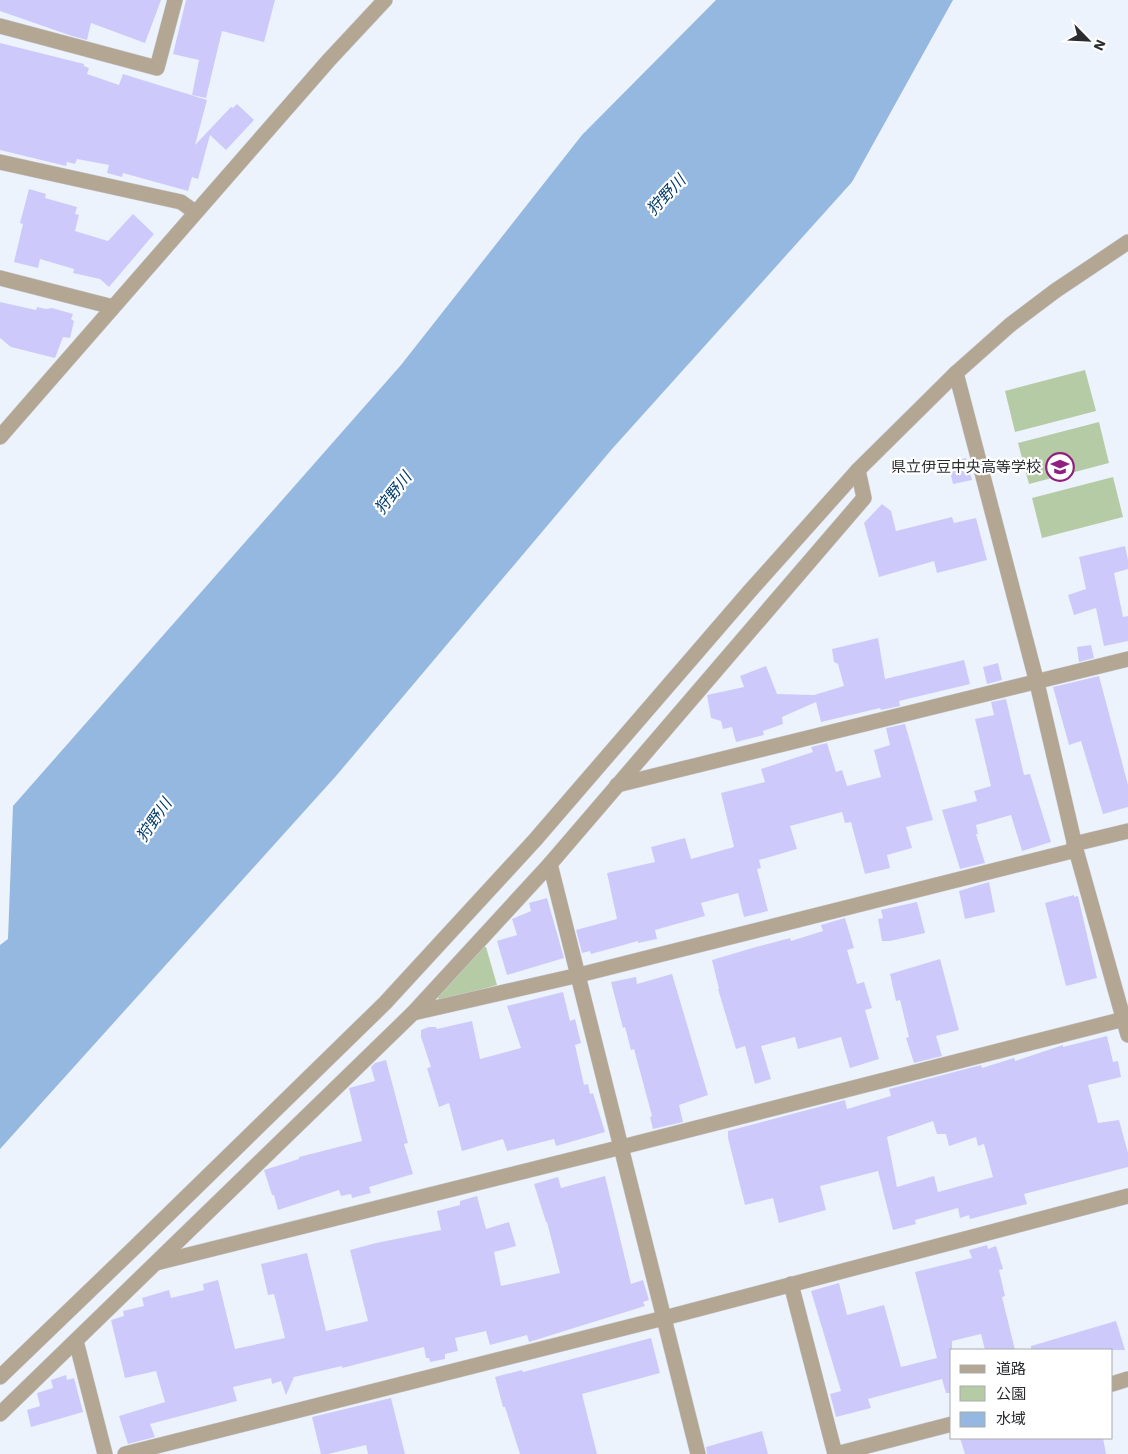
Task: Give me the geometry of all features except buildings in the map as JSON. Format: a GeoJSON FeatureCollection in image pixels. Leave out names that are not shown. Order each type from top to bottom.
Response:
{"type":"FeatureCollection","features":[{"type":"Feature","properties":{"kind":"street"},"geometry":{"type":"LineString","coordinates":[[0,26],[157,68],[175,0]]}},
{"type":"Feature","properties":{"kind":"street"},"geometry":{"type":"LineString","coordinates":[[0,437],[195,212],[329,60],[385,0]]}},
{"type":"Feature","properties":{"kind":"street"},"geometry":{"type":"LineString","coordinates":[[0,162],[181,202],[195,212]]}},
{"type":"Feature","properties":{"kind":"street"},"geometry":{"type":"LineString","coordinates":[[0,1377],[385,1004],[535,840],[749,592],[858,470],[956,372],[1010,325],[1054,290],[1128,242]]}},
{"type":"Feature","properties":{"kind":"street"},"geometry":{"type":"LineString","coordinates":[[0,278],[113,307]]}},
{"type":"Feature","properties":{"kind":"street"},"geometry":{"type":"LineString","coordinates":[[956,372],[1037,683],[1075,847],[1126,1018],[1128,1035]]}},
{"type":"Feature","properties":{"kind":"street"},"geometry":{"type":"LineString","coordinates":[[0,1414],[413,1013],[550,864],[864,498],[858,470]]}},
{"type":"Feature","properties":{"kind":"street"},"geometry":{"type":"LineString","coordinates":[[617,785],[1037,683],[1128,659]]}},
{"type":"Feature","properties":{"kind":"street"},"geometry":{"type":"LineString","coordinates":[[413,1013],[579,975],[1075,847],[1128,831]]}},
{"type":"Feature","properties":{"kind":"street"},"geometry":{"type":"LineString","coordinates":[[550,864],[698,1454]]}},
{"type":"Feature","properties":{"kind":"street"},"geometry":{"type":"LineString","coordinates":[[154,1263],[622,1147],[1126,1018]]}},
{"type":"Feature","properties":{"kind":"street"},"geometry":{"type":"LineString","coordinates":[[126,1454],[664,1318],[1128,1196]]}},
{"type":"Feature","properties":{"kind":"street"},"geometry":{"type":"LineString","coordinates":[[791,1284],[835,1454],[950,1425]]}},
{"type":"Feature","properties":{"kind":"street"},"geometry":{"type":"LineString","coordinates":[[76,1341],[105,1454]]}},
{"type":"Feature","properties":{"kind":"street"},"geometry":{"type":"LineString","coordinates":[[1113,1384],[1128,1380]]}},
{"type":"Feature","properties":{"kind":"green space"},"geometry":{"type":"Polygon","coordinates":[[[1085,370],[1096,411],[1015,432],[1005,391],[1085,370]]]}},
{"type":"Feature","properties":{"kind":"green space"},"geometry":{"type":"Polygon","coordinates":[[[1099,422],[1109,463],[1029,484],[1018,443],[1099,422]]]}},
{"type":"Feature","properties":{"kind":"green space"},"geometry":{"type":"Polygon","coordinates":[[[1113,477],[1123,517],[1042,538],[1032,498],[1113,477]]]}},
{"type":"Feature","properties":{"kind":"green space"},"geometry":{"type":"Polygon","coordinates":[[[482,947],[486,947],[497,985],[440,1001],[436,995],[482,947]]]}},
{"type":"Feature","properties":{"kind":"water","name":"狩野川"},"geometry":{"type":"Polygon","coordinates":[[[716,0],[953,0],[852,182],[612,449],[336,776],[0,1149],[0,945],[8,939],[13,806],[401,365],[582,135],[716,0]]]}},
{"type":"Feature","properties":{"kind":"place","name":"県立伊豆中央高等学校"},"geometry":{"type":"Point","coordinates":[1060,467]}}]}
